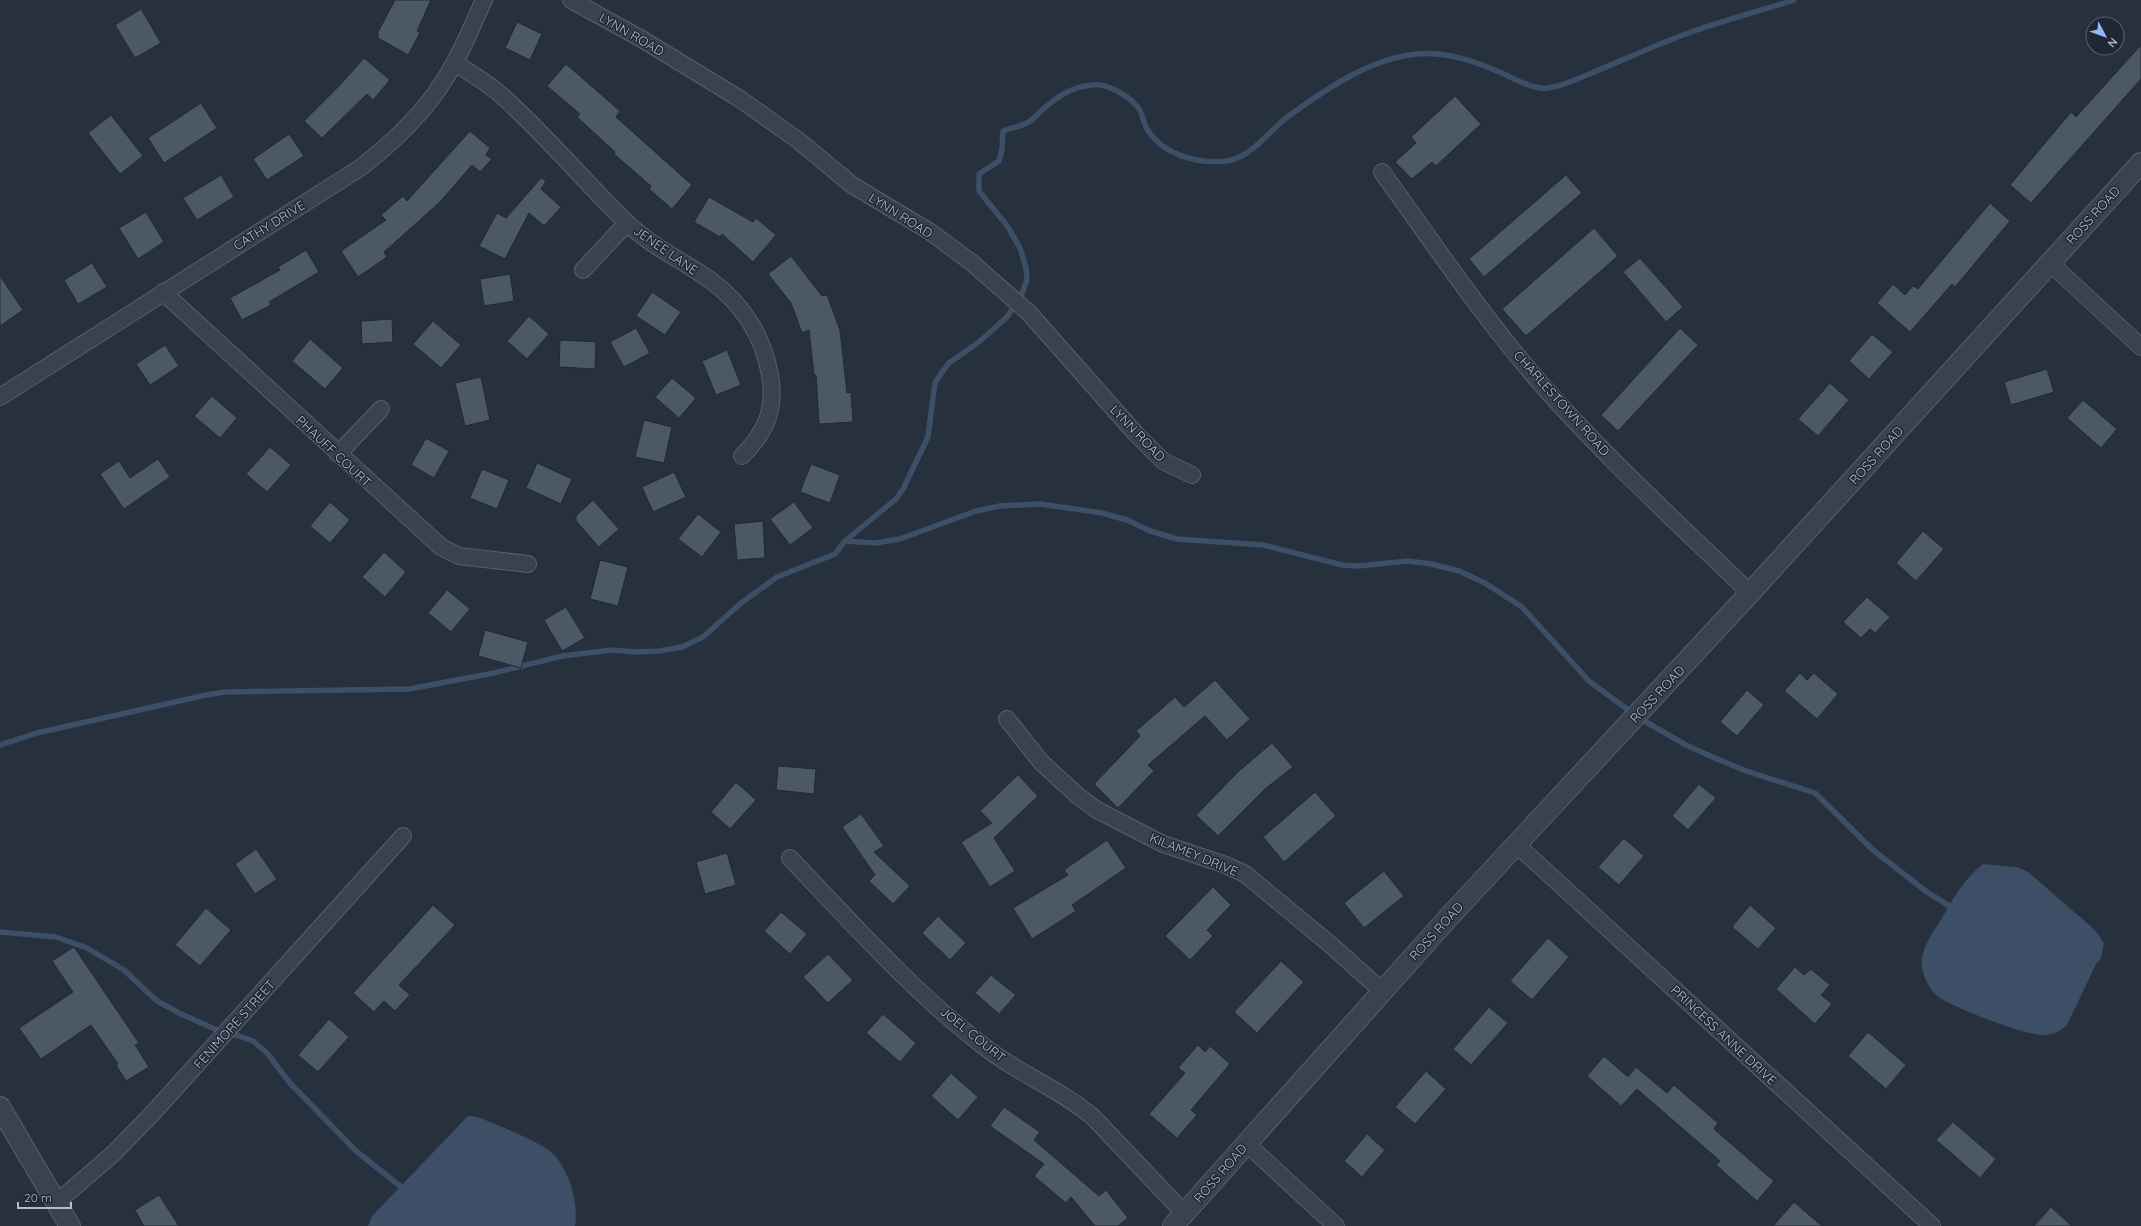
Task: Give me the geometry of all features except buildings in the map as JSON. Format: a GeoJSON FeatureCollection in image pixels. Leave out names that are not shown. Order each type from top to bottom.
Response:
{"type":"FeatureCollection","features":[{"type":"Feature","properties":{"kind":"street","name":"CATHY DRIVE"},"geometry":{"type":"LineString","coordinates":[[0,397],[354,172],[379,154],[428,102],[455,63],[484,0]]}},
{"type":"Feature","properties":{"kind":"street","name":"LYNN ROAD"},"geometry":{"type":"LineString","coordinates":[[571,0],[640,38],[740,99],[787,132],[852,185],[929,231],[970,262],[1029,312],[1136,434],[1163,461],[1192,475]]}},
{"type":"Feature","properties":{"kind":"street","name":"JENEE LANE"},"geometry":{"type":"LineString","coordinates":[[455,63],[499,93],[627,223],[655,246],[710,280],[732,299],[748,318],[759,338],[767,358],[772,384],[772,406],[766,425],[756,442],[742,456]]}},
{"type":"Feature","properties":{"kind":"street","name":"ROSS ROAD"},"geometry":{"type":"LineString","coordinates":[[1179,1220],[1382,991],[1516,844],[1750,593],[2141,163]]}},
{"type":"Feature","properties":{"kind":"street","name":"CHARLESTOWN ROAD"},"geometry":{"type":"LineString","coordinates":[[1382,172],[1498,330],[1542,385],[1583,429],[1750,593]]}},
{"type":"Feature","properties":{"kind":"street"},"geometry":{"type":"LineString","coordinates":[[583,270],[627,223]]}},
{"type":"Feature","properties":{"kind":"street"},"geometry":{"type":"LineString","coordinates":[[2050,263],[2141,347]]}},
{"type":"Feature","properties":{"kind":"street","name":"PHAUFF COURT"},"geometry":{"type":"LineString","coordinates":[[163,292],[441,547],[459,556],[528,564]]}},
{"type":"Feature","properties":{"kind":"street"},"geometry":{"type":"LineString","coordinates":[[338,454],[381,409]]}},
{"type":"Feature","properties":{"kind":"street","name":"KILAMEY DRIVE"},"geometry":{"type":"LineString","coordinates":[[1007,719],[1041,762],[1078,796],[1097,810],[1163,844],[1226,865],[1245,874],[1332,946],[1382,991]]}},
{"type":"Feature","properties":{"kind":"street","name":"FENIMORE STREET"},"geometry":{"type":"LineString","coordinates":[[56,1203],[113,1154],[152,1114],[403,836]]}},
{"type":"Feature","properties":{"kind":"street","name":"PRINCESS ANNE DRIVE"},"geometry":{"type":"LineString","coordinates":[[1516,844],[1932,1226]]}},
{"type":"Feature","properties":{"kind":"street","name":"JOEL COURT"},"geometry":{"type":"LineString","coordinates":[[790,858],[884,956],[964,1031],[1003,1060],[1080,1106],[1093,1117],[1179,1220]]}},
{"type":"Feature","properties":{"kind":"street"},"geometry":{"type":"LineString","coordinates":[[0,1107],[70,1226]]}},
{"type":"Feature","properties":{"kind":"street"},"geometry":{"type":"LineString","coordinates":[[1246,1143],[1336,1226]]}},
{"type":"Feature","properties":{"kind":"water"},"geometry":{"type":"Polygon","coordinates":[[[1983,864],[2017,867],[2028,872],[2095,930],[2104,943],[2101,958],[2096,964],[2067,1025],[2056,1032],[2047,1035],[2034,1034],[2005,1026],[1971,1013],[1943,1000],[1936,995],[1925,979],[1922,962],[1925,948],[1931,935],[1960,889],[1970,876],[1983,864]]]}},
{"type":"Feature","properties":{"kind":"water"},"geometry":{"type":"Polygon","coordinates":[[[468,1116],[481,1118],[535,1142],[551,1152],[568,1176],[574,1197],[576,1217],[575,1226],[368,1226],[372,1216],[468,1116]]]}},
{"type":"Feature","properties":{"kind":"waterway"},"geometry":{"type":"LineString","coordinates":[[0,745],[37,733],[225,692],[409,689],[494,673],[562,656],[612,650],[636,652],[659,651],[682,647],[703,637],[741,603],[777,577],[835,554],[845,541],[896,499],[903,489],[928,437],[935,383],[949,363],[979,342],[1007,317],[1021,296],[1027,280],[1026,268],[1020,248],[1008,227],[979,191],[979,174],[999,161],[1002,149],[1003,131],[1029,122],[1054,100],[1071,90],[1093,85],[1104,86],[1116,90],[1138,107],[1147,129],[1154,138],[1171,151],[1192,159],[1215,162],[1226,161],[1244,155],[1290,115],[1331,87],[1361,70],[1393,59],[1421,54],[1458,57],[1531,86],[1547,88],[1574,80],[1691,32],[1794,0]]}},
{"type":"Feature","properties":{"kind":"waterway"},"geometry":{"type":"LineString","coordinates":[[845,541],[875,543],[900,539],[976,511],[1000,506],[1040,504],[1102,513],[1127,520],[1150,531],[1177,539],[1263,545],[1342,565],[1358,566],[1408,561],[1431,564],[1459,571],[1485,583],[1522,607],[1589,681],[1639,718],[1686,745],[1717,759],[1746,771],[1815,793],[1873,850],[1927,892],[1954,909]]}},
{"type":"Feature","properties":{"kind":"waterway"},"geometry":{"type":"LineString","coordinates":[[0,932],[56,937],[87,948],[124,970],[157,1001],[179,1013],[219,1031],[253,1041],[267,1053],[289,1082],[356,1151],[400,1186],[406,1189]]}}]}
